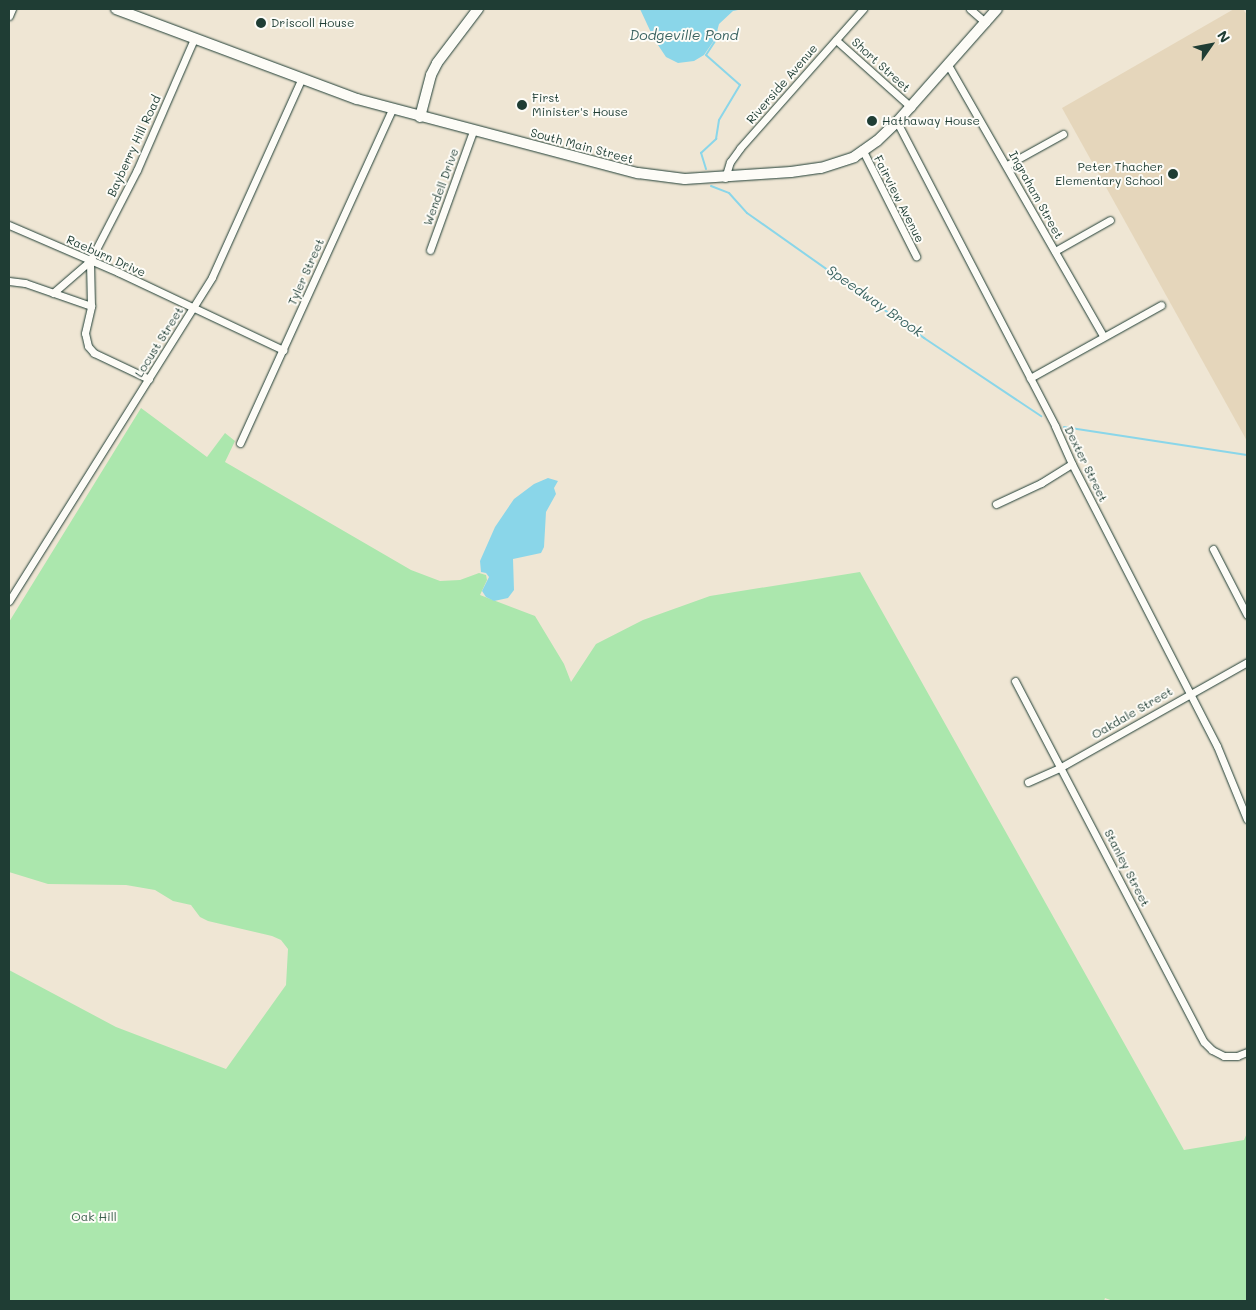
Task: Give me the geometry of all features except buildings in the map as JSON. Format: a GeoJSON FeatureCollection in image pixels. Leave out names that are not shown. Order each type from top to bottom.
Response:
{"type":"FeatureCollection","features":[{"type":"Feature","properties":{"kind":"main road","name":"South Main Street"},"geometry":{"type":"LineString","coordinates":[[116,9],[301,80],[392,110],[645,175],[686,180],[821,168],[842,162],[863,151],[897,122],[997,9]]}},
{"type":"Feature","properties":{"kind":"main road"},"geometry":{"type":"LineString","coordinates":[[420,117],[431,75],[437,63],[478,9]]}},
{"type":"Feature","properties":{"kind":"street"},"geometry":{"type":"LineString","coordinates":[[9,16],[12,9]]}},
{"type":"Feature","properties":{"kind":"street","name":"Riverside Avenue"},"geometry":{"type":"LineString","coordinates":[[725,178],[730,162],[740,148],[863,9]]}},
{"type":"Feature","properties":{"kind":"street"},"geometry":{"type":"LineString","coordinates":[[970,9],[986,23]]}},
{"type":"Feature","properties":{"kind":"street","name":"Bayberry Hill Road"},"geometry":{"type":"LineString","coordinates":[[53,294],[90,261],[137,170],[194,39]]}},
{"type":"Feature","properties":{"kind":"street","name":"Short Street"},"geometry":{"type":"LineString","coordinates":[[836,40],[911,107]]}},
{"type":"Feature","properties":{"kind":"street","name":"Ingraham Street"},"geometry":{"type":"LineString","coordinates":[[948,65],[1007,165],[1103,336]]}},
{"type":"Feature","properties":{"kind":"street","name":"Locust Street"},"geometry":{"type":"LineString","coordinates":[[9,601],[150,379],[223,255],[301,80]]}},
{"type":"Feature","properties":{"kind":"street","name":"Tyler Street"},"geometry":{"type":"LineString","coordinates":[[240,443],[392,110]]}},
{"type":"Feature","properties":{"kind":"street","name":"Dexter Street"},"geometry":{"type":"LineString","coordinates":[[897,122],[1190,693],[1216,746],[1247,818]]}},
{"type":"Feature","properties":{"kind":"street","name":"Wendell Drive"},"geometry":{"type":"LineString","coordinates":[[430,250],[473,131]]}},
{"type":"Feature","properties":{"kind":"street"},"geometry":{"type":"LineString","coordinates":[[1007,165],[1063,134]]}},
{"type":"Feature","properties":{"kind":"street","name":"Fairview Avenue"},"geometry":{"type":"LineString","coordinates":[[863,151],[916,256]]}},
{"type":"Feature","properties":{"kind":"street"},"geometry":{"type":"LineString","coordinates":[[1054,251],[1110,220]]}},
{"type":"Feature","properties":{"kind":"street","name":"Raeburn Drive"},"geometry":{"type":"LineString","coordinates":[[9,225],[283,350]]}},
{"type":"Feature","properties":{"kind":"street","name":"Bayberry Hill Road"},"geometry":{"type":"LineString","coordinates":[[90,261],[91,306],[85,333],[88,346],[94,353],[150,379]]}},
{"type":"Feature","properties":{"kind":"street"},"geometry":{"type":"LineString","coordinates":[[9,280],[91,306]]}},
{"type":"Feature","properties":{"kind":"street"},"geometry":{"type":"LineString","coordinates":[[1030,378],[1160,306]]}},
{"type":"Feature","properties":{"kind":"street"},"geometry":{"type":"LineString","coordinates":[[996,504],[1041,483],[1072,464]]}},
{"type":"Feature","properties":{"kind":"street"},"geometry":{"type":"LineString","coordinates":[[1213,549],[1247,615]]}},
{"type":"Feature","properties":{"kind":"street","name":"Oakdale Street"},"geometry":{"type":"LineString","coordinates":[[1028,782],[1061,767],[1247,662]]}},
{"type":"Feature","properties":{"kind":"street","name":"Stanley Street"},"geometry":{"type":"LineString","coordinates":[[1015,681],[1204,1042],[1212,1050],[1228,1056],[1237,1056],[1247,1052]]}},
{"type":"Feature","properties":{"kind":"shaded area","name":"Peter Thacher Elementary School"},"geometry":{"type":"Polygon","coordinates":[[[1234,9],[1243,9],[1247,15],[1247,441],[1062,108],[1234,9]]]}},
{"type":"Feature","properties":{"kind":"green space","name":"Oak Hill"},"geometry":{"type":"Polygon","coordinates":[[[141,408],[207,457],[225,433],[235,441],[225,462],[411,570],[440,581],[460,580],[479,573],[486,575],[487,580],[480,595],[535,616],[564,664],[571,682],[596,644],[643,620],[710,596],[860,572],[1184,1150],[1244,1140],[1247,1133],[1247,1301],[1113,1301],[1105,1298],[1104,1301],[9,1301],[9,970],[116,1027],[226,1069],[286,985],[288,949],[281,940],[272,936],[208,921],[200,917],[191,905],[173,901],[155,890],[126,885],[48,884],[9,872],[9,622],[141,408]]]}},
{"type":"Feature","properties":{"kind":"water","name":"Dodgeville Pond"},"geometry":{"type":"Polygon","coordinates":[[[640,9],[743,9],[733,11],[719,24],[715,39],[704,55],[694,61],[678,63],[666,57],[654,39],[640,9]]]}},
{"type":"Feature","properties":{"kind":"water"},"geometry":{"type":"Polygon","coordinates":[[[548,478],[558,481],[554,488],[556,494],[546,512],[544,547],[541,553],[513,559],[514,590],[508,598],[494,601],[486,597],[482,591],[489,577],[486,573],[481,572],[480,561],[495,527],[514,499],[534,484],[548,478]]]}},
{"type":"Feature","properties":{"kind":"waterway","name":"Speedway Brook"},"geometry":{"type":"LineString","coordinates":[[706,169],[701,153],[716,139],[719,120],[740,85],[706,55],[719,35],[716,30]]}},
{"type":"Feature","properties":{"kind":"waterway","name":"Speedway Brook"},"geometry":{"type":"LineString","coordinates":[[711,186],[729,193],[747,213],[924,338],[1041,416]]}},
{"type":"Feature","properties":{"kind":"waterway","name":"Speedway Brook"},"geometry":{"type":"LineString","coordinates":[[1064,427],[1247,455]]}},
{"type":"Feature","properties":{"kind":"place","name":"Driscoll House"},"geometry":{"type":"Point","coordinates":[261,23]}},
{"type":"Feature","properties":{"kind":"place","name":"First Minister's House"},"geometry":{"type":"Point","coordinates":[522,105]}},
{"type":"Feature","properties":{"kind":"place","name":"Hathaway House"},"geometry":{"type":"Point","coordinates":[872,121]}},
{"type":"Feature","properties":{"kind":"place","name":"Peter Thacher Elementary School"},"geometry":{"type":"Point","coordinates":[1173,174]}}]}
